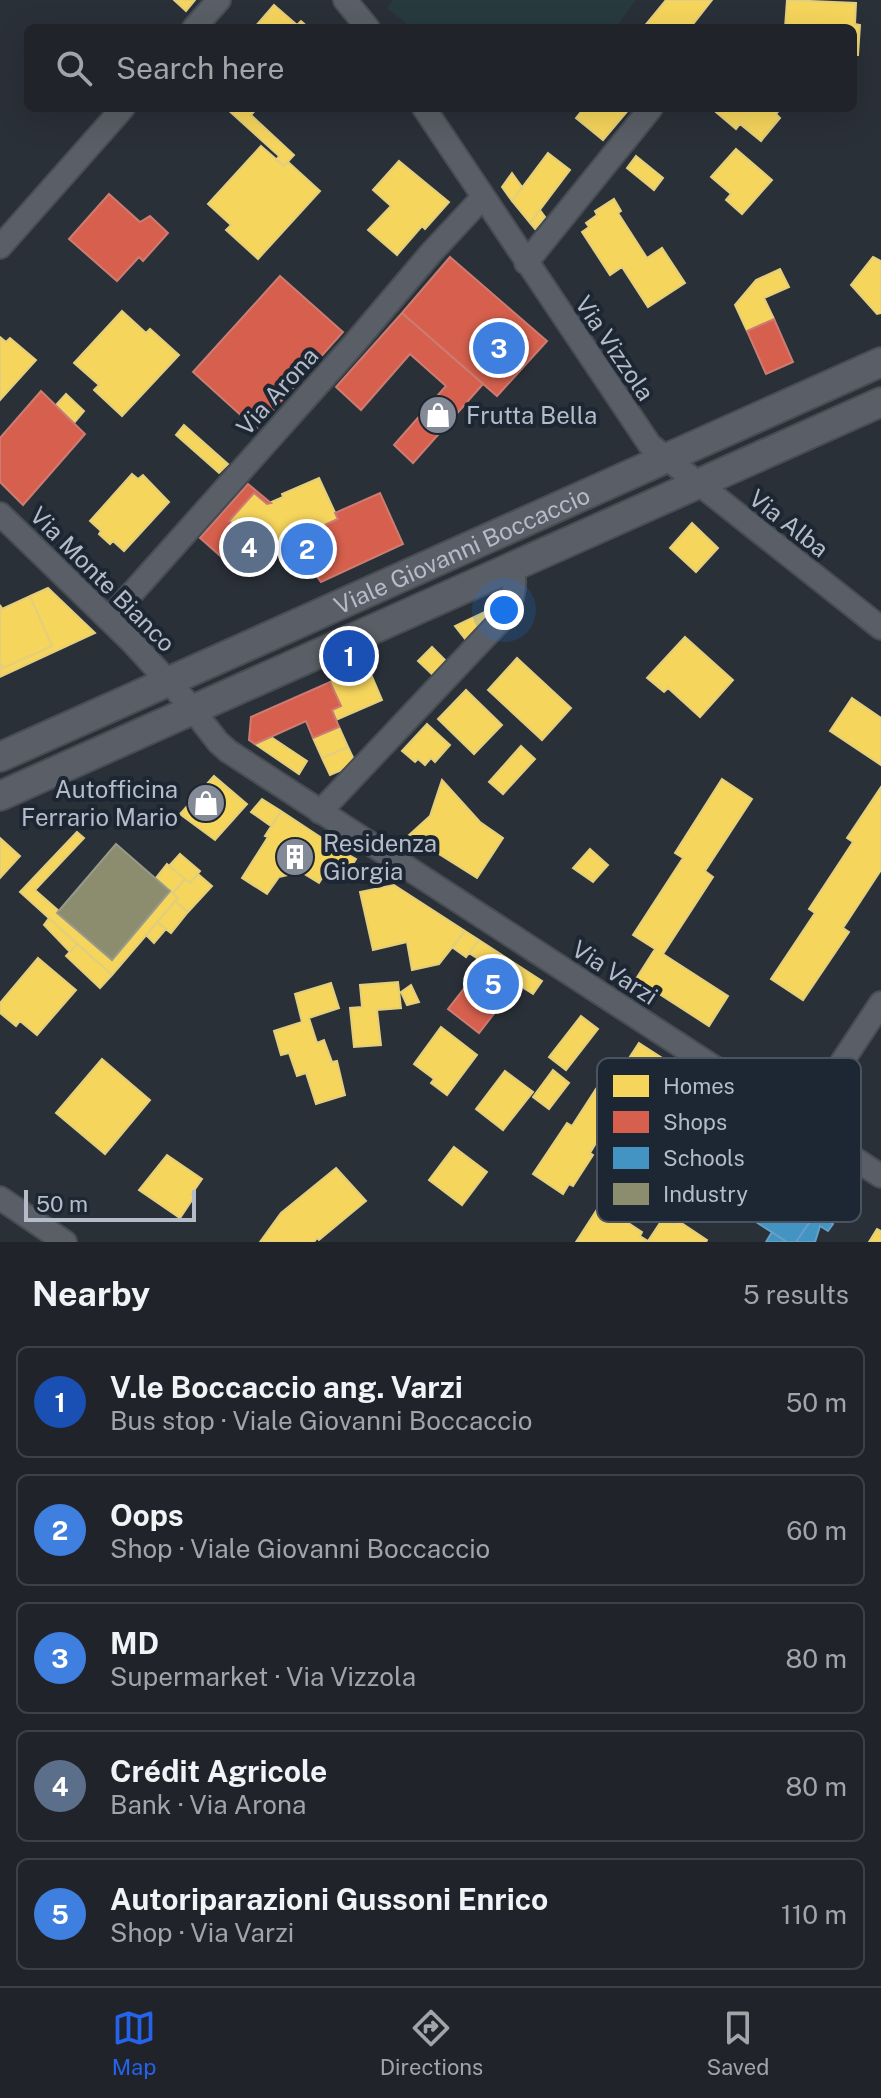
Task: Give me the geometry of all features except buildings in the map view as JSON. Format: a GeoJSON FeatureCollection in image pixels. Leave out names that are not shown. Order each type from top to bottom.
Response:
{"type":"FeatureCollection","features":[{"type":"Feature","properties":{"kind":"street"},"geometry":{"type":"LineString","coordinates":[[198,24],[219,0]]}},
{"type":"Feature","properties":{"kind":"street"},"geometry":{"type":"LineString","coordinates":[[345,0],[365,24]]}},
{"type":"Feature","properties":{"kind":"street"},"geometry":{"type":"LineString","coordinates":[[1,243],[119,112]]}},
{"type":"Feature","properties":{"kind":"street","name":"Via Vizzola"},"geometry":{"type":"LineString","coordinates":[[427,112],[646,440],[665,458]]}},
{"type":"Feature","properties":{"kind":"street"},"geometry":{"type":"LineString","coordinates":[[526,263],[648,112]]}},
{"type":"Feature","properties":{"kind":"street","name":"Via Arona"},"geometry":{"type":"LineString","coordinates":[[109,619],[483,197]]}},
{"type":"Feature","properties":{"kind":"street","name":"Viale Giovanni Boccaccio"},"geometry":{"type":"LineString","coordinates":[[0,757],[881,362]]}},
{"type":"Feature","properties":{"kind":"street","name":"Viale Giovanni Boccaccio"},"geometry":{"type":"LineString","coordinates":[[0,796],[881,402]]}},
{"type":"Feature","properties":{"kind":"street","name":"Via Alba"},"geometry":{"type":"LineString","coordinates":[[665,458],[881,628]]}},
{"type":"Feature","properties":{"kind":"street","name":"Via Monte Bianco"},"geometry":{"type":"LineString","coordinates":[[0,514],[169,682]]}},
{"type":"Feature","properties":{"kind":"street"},"geometry":{"type":"LineString","coordinates":[[320,812],[500,621],[513,593],[515,582],[512,568]]}},
{"type":"Feature","properties":{"kind":"street","name":"Via Varzi"},"geometry":{"type":"LineString","coordinates":[[169,682],[218,742],[320,812],[699,1058]]}},
{"type":"Feature","properties":{"kind":"street"},"geometry":{"type":"LineString","coordinates":[[845,1058],[881,1003]]}},
{"type":"Feature","properties":{"kind":"street","name":"Via Varzi"},"geometry":{"type":"LineString","coordinates":[[861,1163],[881,1176]]}},
{"type":"Feature","properties":{"kind":"street"},"geometry":{"type":"LineString","coordinates":[[0,1198],[65,1242]]}},
{"type":"Feature","properties":{"kind":"green space"},"geometry":{"type":"Polygon","coordinates":[[[393,0],[636,0],[618,24],[407,24],[387,8],[393,0]]]}},
{"type":"Feature","properties":{"kind":"place","name":"MD"},"geometry":{"type":"Point","coordinates":[499,348]}},
{"type":"Feature","properties":{"kind":"place","name":"Frutta Bella"},"geometry":{"type":"Point","coordinates":[438,415]}},
{"type":"Feature","properties":{"kind":"place","name":"Crédit Agricole"},"geometry":{"type":"Point","coordinates":[249,547]}},
{"type":"Feature","properties":{"kind":"place","name":"Oops"},"geometry":{"type":"Point","coordinates":[307,549]}},
{"type":"Feature","properties":{"kind":"place","name":"V.le Boccaccio ang. Varzi"},"geometry":{"type":"Point","coordinates":[349,656]}},
{"type":"Feature","properties":{"kind":"place","name":"Autofficina Ferrario Mario"},"geometry":{"type":"Point","coordinates":[206,803]}},
{"type":"Feature","properties":{"kind":"place","name":"Residenza Giorgia"},"geometry":{"type":"Point","coordinates":[295,857]}},
{"type":"Feature","properties":{"kind":"place","name":"Autoriparazioni Gussoni Enrico"},"geometry":{"type":"Point","coordinates":[493,984]}}]}
